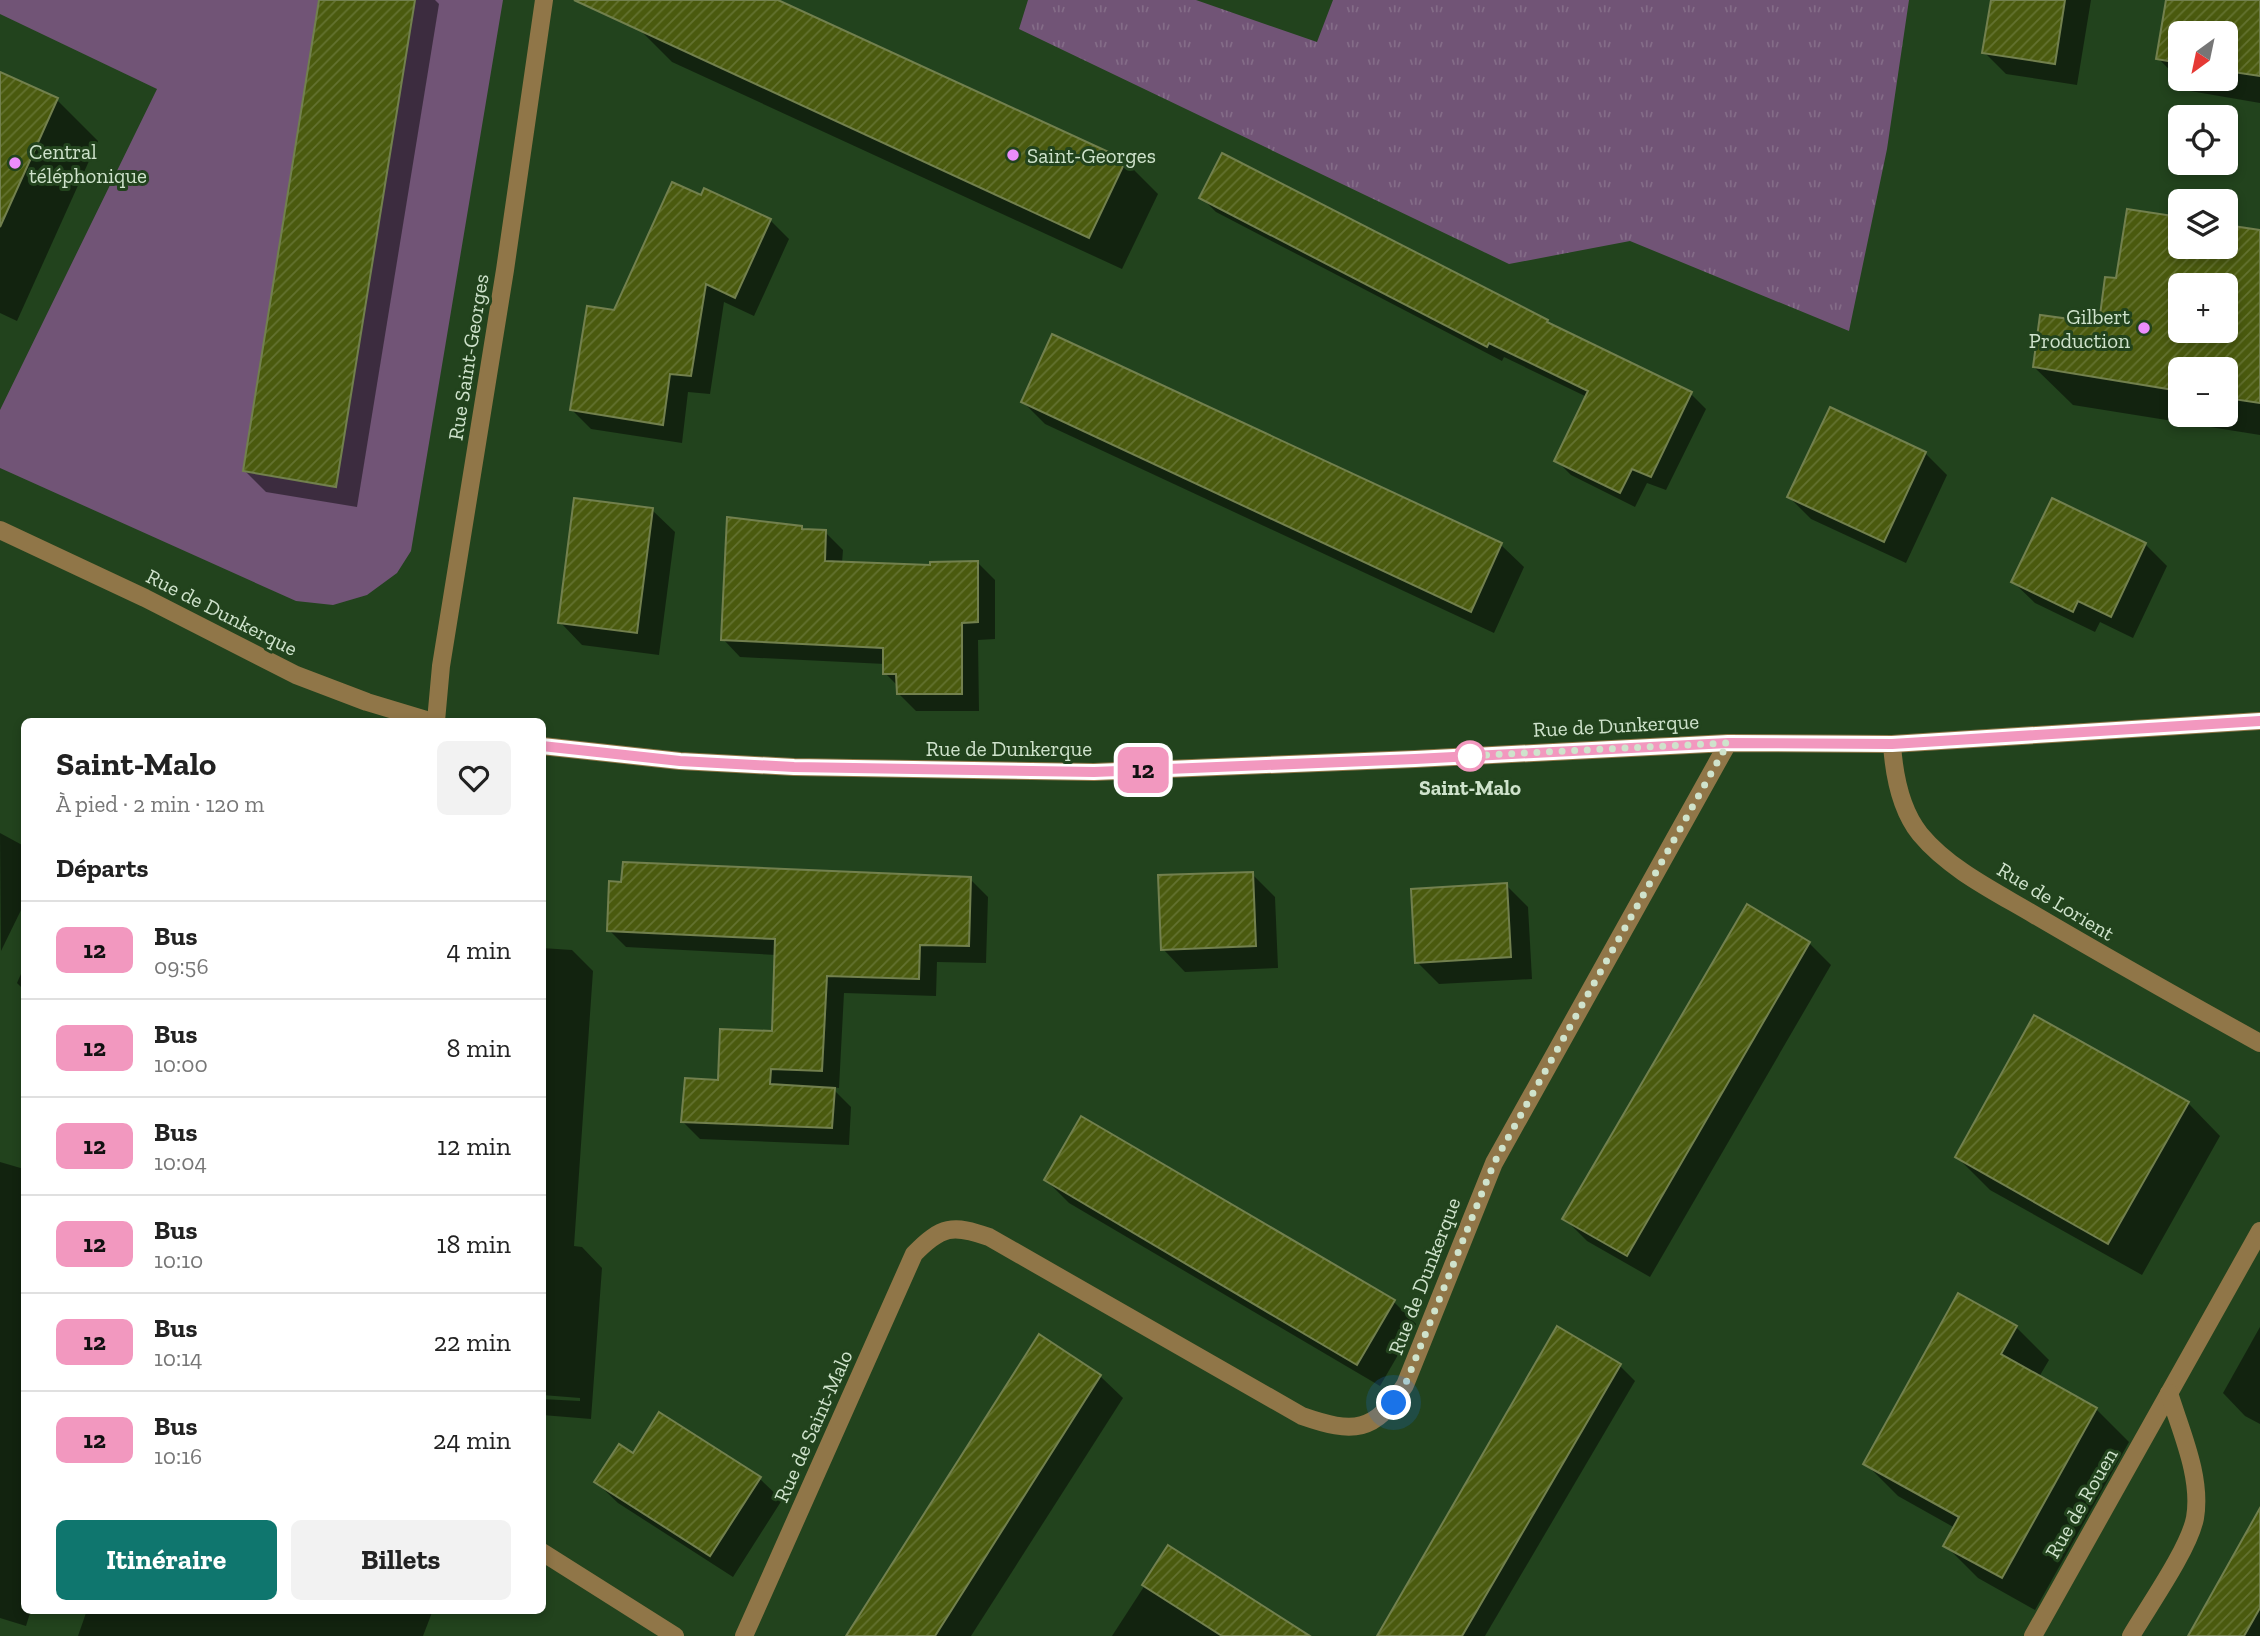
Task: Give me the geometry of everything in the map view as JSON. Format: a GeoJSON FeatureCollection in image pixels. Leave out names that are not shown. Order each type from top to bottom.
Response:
{"type":"FeatureCollection","features":[{"type":"Feature","properties":{"kind":"street","name":"Rue Saint-Georges"},"geometry":{"type":"LineString","coordinates":[[436,718],[441,666],[505,270],[544,0]]}},
{"type":"Feature","properties":{"kind":"street","name":"Rue de Dunkerque"},"geometry":{"type":"LineString","coordinates":[[0,530],[145,598],[296,675],[367,702],[420,718]]}},
{"type":"Feature","properties":{"kind":"street","name":"Rue de Dunkerque"},"geometry":{"type":"LineString","coordinates":[[546,746],[680,761],[794,767],[1094,772],[1728,743],[1892,744],[2260,721]]}},
{"type":"Feature","properties":{"kind":"street","name":"Rue de Dunkerque"},"geometry":{"type":"LineString","coordinates":[[930,1238],[947,1230],[965,1229],[989,1237],[1302,1416],[1329,1425],[1351,1428],[1370,1422],[1385,1413],[1405,1385],[1494,1163],[1728,743]]}},
{"type":"Feature","properties":{"kind":"street","name":"Rue de Lorient"},"geometry":{"type":"LineString","coordinates":[[1892,744],[1894,776],[1906,807],[1919,832],[1939,854],[1983,884],[2109,959],[2260,1043]]}},
{"type":"Feature","properties":{"kind":"street","name":"Rue de Rouen"},"geometry":{"type":"LineString","coordinates":[[2033,1636],[2260,1231]]}},
{"type":"Feature","properties":{"kind":"street","name":"Rue de Saint-Malo"},"geometry":{"type":"LineString","coordinates":[[744,1636],[914,1254],[930,1238]]}},
{"type":"Feature","properties":{"kind":"street"},"geometry":{"type":"LineString","coordinates":[[2131,1636],[2183,1547],[2194,1521],[2196,1499],[2190,1462],[2169,1393]]}},
{"type":"Feature","properties":{"kind":"street"},"geometry":{"type":"LineString","coordinates":[[546,1555],[656,1630],[675,1636]]}},
{"type":"Feature","properties":{"kind":"green space"},"geometry":{"type":"Polygon","coordinates":[[[0,0],[503,0],[411,551],[397,573],[367,595],[333,605],[296,601],[0,468],[0,410],[157,89],[0,14],[0,0]]]}},
{"type":"Feature","properties":{"kind":"green space"},"geometry":{"type":"Polygon","coordinates":[[[1028,0],[1196,0],[1317,42],[1333,0],[1909,0],[1887,149],[1849,331],[1630,241],[1509,264],[1019,29],[1028,0]]]}},
{"type":"Feature","properties":{"kind":"building"},"geometry":{"type":"Polygon","coordinates":[[[319,0],[415,0],[336,487],[243,471],[319,0]]]}},
{"type":"Feature","properties":{"kind":"building"},"geometry":{"type":"Polygon","coordinates":[[[574,0],[778,0],[1126,160],[1089,238],[574,0]]]}},
{"type":"Feature","properties":{"kind":"building"},"geometry":{"type":"Polygon","coordinates":[[[1991,0],[2065,0],[2055,64],[1982,53],[1991,0]]]}},
{"type":"Feature","properties":{"kind":"building"},"geometry":{"type":"Polygon","coordinates":[[[2166,0],[2260,0],[2260,76],[2238,73],[2238,21],[2168,21],[2168,61],[2156,59],[2166,0]]]}},
{"type":"Feature","properties":{"kind":"building","name":"Central téléphonique"},"geometry":{"type":"Polygon","coordinates":[[[0,72],[58,98],[0,227],[0,72]]]}},
{"type":"Feature","properties":{"kind":"building"},"geometry":{"type":"Polygon","coordinates":[[[1222,153],[1548,320],[1547,322],[1692,392],[1651,477],[1632,469],[1620,493],[1554,461],[1588,391],[1489,343],[1487,347],[1199,198],[1222,153]]]}},
{"type":"Feature","properties":{"kind":"building"},"geometry":{"type":"Polygon","coordinates":[[[672,182],[701,195],[704,188],[771,219],[735,298],[706,284],[691,376],[670,374],[663,425],[570,410],[587,306],[614,310],[672,182]]]}},
{"type":"Feature","properties":{"kind":"building"},"geometry":{"type":"Polygon","coordinates":[[[2127,209],[2168,215],[2168,259],[2238,259],[2238,227],[2260,230],[2260,403],[2238,400],[2238,357],[2168,357],[2168,389],[2033,367],[2040,315],[2099,323],[2105,277],[2116,278],[2127,209]]]}},
{"type":"Feature","properties":{"kind":"building"},"geometry":{"type":"Polygon","coordinates":[[[1052,334],[1502,543],[1471,612],[1021,402],[1052,334]]]}},
{"type":"Feature","properties":{"kind":"building"},"geometry":{"type":"Polygon","coordinates":[[[1830,407],[1926,452],[1884,542],[1787,497],[1830,407]]]}},
{"type":"Feature","properties":{"kind":"building"},"geometry":{"type":"Polygon","coordinates":[[[574,498],[653,508],[637,633],[558,623],[574,498]]]}},
{"type":"Feature","properties":{"kind":"building"},"geometry":{"type":"Polygon","coordinates":[[[2052,498],[2146,543],[2111,617],[2078,601],[2073,612],[2011,582],[2052,498]]]}},
{"type":"Feature","properties":{"kind":"building"},"geometry":{"type":"Polygon","coordinates":[[[727,517],[802,526],[802,529],[826,530],[825,561],[930,565],[930,562],[978,561],[978,622],[962,623],[962,694],[897,694],[896,674],[883,674],[883,648],[721,640],[727,517]]]}},
{"type":"Feature","properties":{"kind":"building"},"geometry":{"type":"Polygon","coordinates":[[[623,862],[971,877],[969,946],[920,945],[919,979],[827,976],[822,1071],[771,1069],[770,1084],[835,1088],[832,1128],[681,1122],[685,1078],[718,1080],[720,1029],[772,1031],[775,939],[607,931],[609,881],[621,882],[623,862]]]}},
{"type":"Feature","properties":{"kind":"building"},"geometry":{"type":"Polygon","coordinates":[[[1253,872],[1256,946],[1161,950],[1158,875],[1253,872]]]}},
{"type":"Feature","properties":{"kind":"building"},"geometry":{"type":"Polygon","coordinates":[[[1507,883],[1511,957],[1415,963],[1411,889],[1507,883]]]}},
{"type":"Feature","properties":{"kind":"building"},"geometry":{"type":"Polygon","coordinates":[[[1747,904],[1810,942],[1627,1256],[1562,1219],[1747,904]]]}},
{"type":"Feature","properties":{"kind":"building"},"geometry":{"type":"Polygon","coordinates":[[[2034,1015],[2189,1102],[2108,1244],[1955,1157],[2034,1015]]]}},
{"type":"Feature","properties":{"kind":"building"},"geometry":{"type":"Polygon","coordinates":[[[1081,1116],[1395,1300],[1357,1365],[1044,1180],[1081,1116]]]}},
{"type":"Feature","properties":{"kind":"building"},"geometry":{"type":"Polygon","coordinates":[[[1958,1293],[2017,1326],[2001,1354],[2097,1408],[2002,1578],[1943,1546],[1959,1517],[1863,1464],[1958,1293]]]}},
{"type":"Feature","properties":{"kind":"building"},"geometry":{"type":"Polygon","coordinates":[[[1557,1326],[1621,1364],[1462,1636],[1377,1636],[1557,1326]]]}},
{"type":"Feature","properties":{"kind":"building"},"geometry":{"type":"Polygon","coordinates":[[[1039,1334],[1101,1375],[935,1636],[846,1636],[1039,1334]]]}},
{"type":"Feature","properties":{"kind":"building"},"geometry":{"type":"Polygon","coordinates":[[[659,1412],[761,1477],[710,1556],[594,1482],[619,1444],[633,1453],[659,1412]]]}},
{"type":"Feature","properties":{"kind":"building"},"geometry":{"type":"Polygon","coordinates":[[[2260,1508],[2260,1608],[2244,1636],[2188,1636],[2260,1508]]]}},
{"type":"Feature","properties":{"kind":"building"},"geometry":{"type":"Polygon","coordinates":[[[1168,1545],[1310,1636],[1222,1636],[1142,1585],[1168,1545]]]}},
{"type":"Feature","properties":{"kind":"bus line","name":"12"},"geometry":{"type":"LineString","coordinates":[[546,747],[680,761],[794,767],[1094,772],[1415,759],[1639,746],[1728,743],[1892,744],[2260,721]]}},
{"type":"Feature","properties":{"kind":"place","name":"Saint-Georges"},"geometry":{"type":"Point","coordinates":[1013,155]}},
{"type":"Feature","properties":{"kind":"place","name":"Central téléphonique"},"geometry":{"type":"Point","coordinates":[15,163]}},
{"type":"Feature","properties":{"kind":"place","name":"Gilbert Production"},"geometry":{"type":"Point","coordinates":[2144,328]}},
{"type":"Feature","properties":{"kind":"place","name":"Saint-Malo"},"geometry":{"type":"Point","coordinates":[1470,756]}},
{"type":"Feature","properties":{"kind":"route"},"geometry":{"type":"LineString","coordinates":[[1394,1403],[1405,1385],[1494,1163],[1728,743],[1465,756],[1470,756]]}}]}
